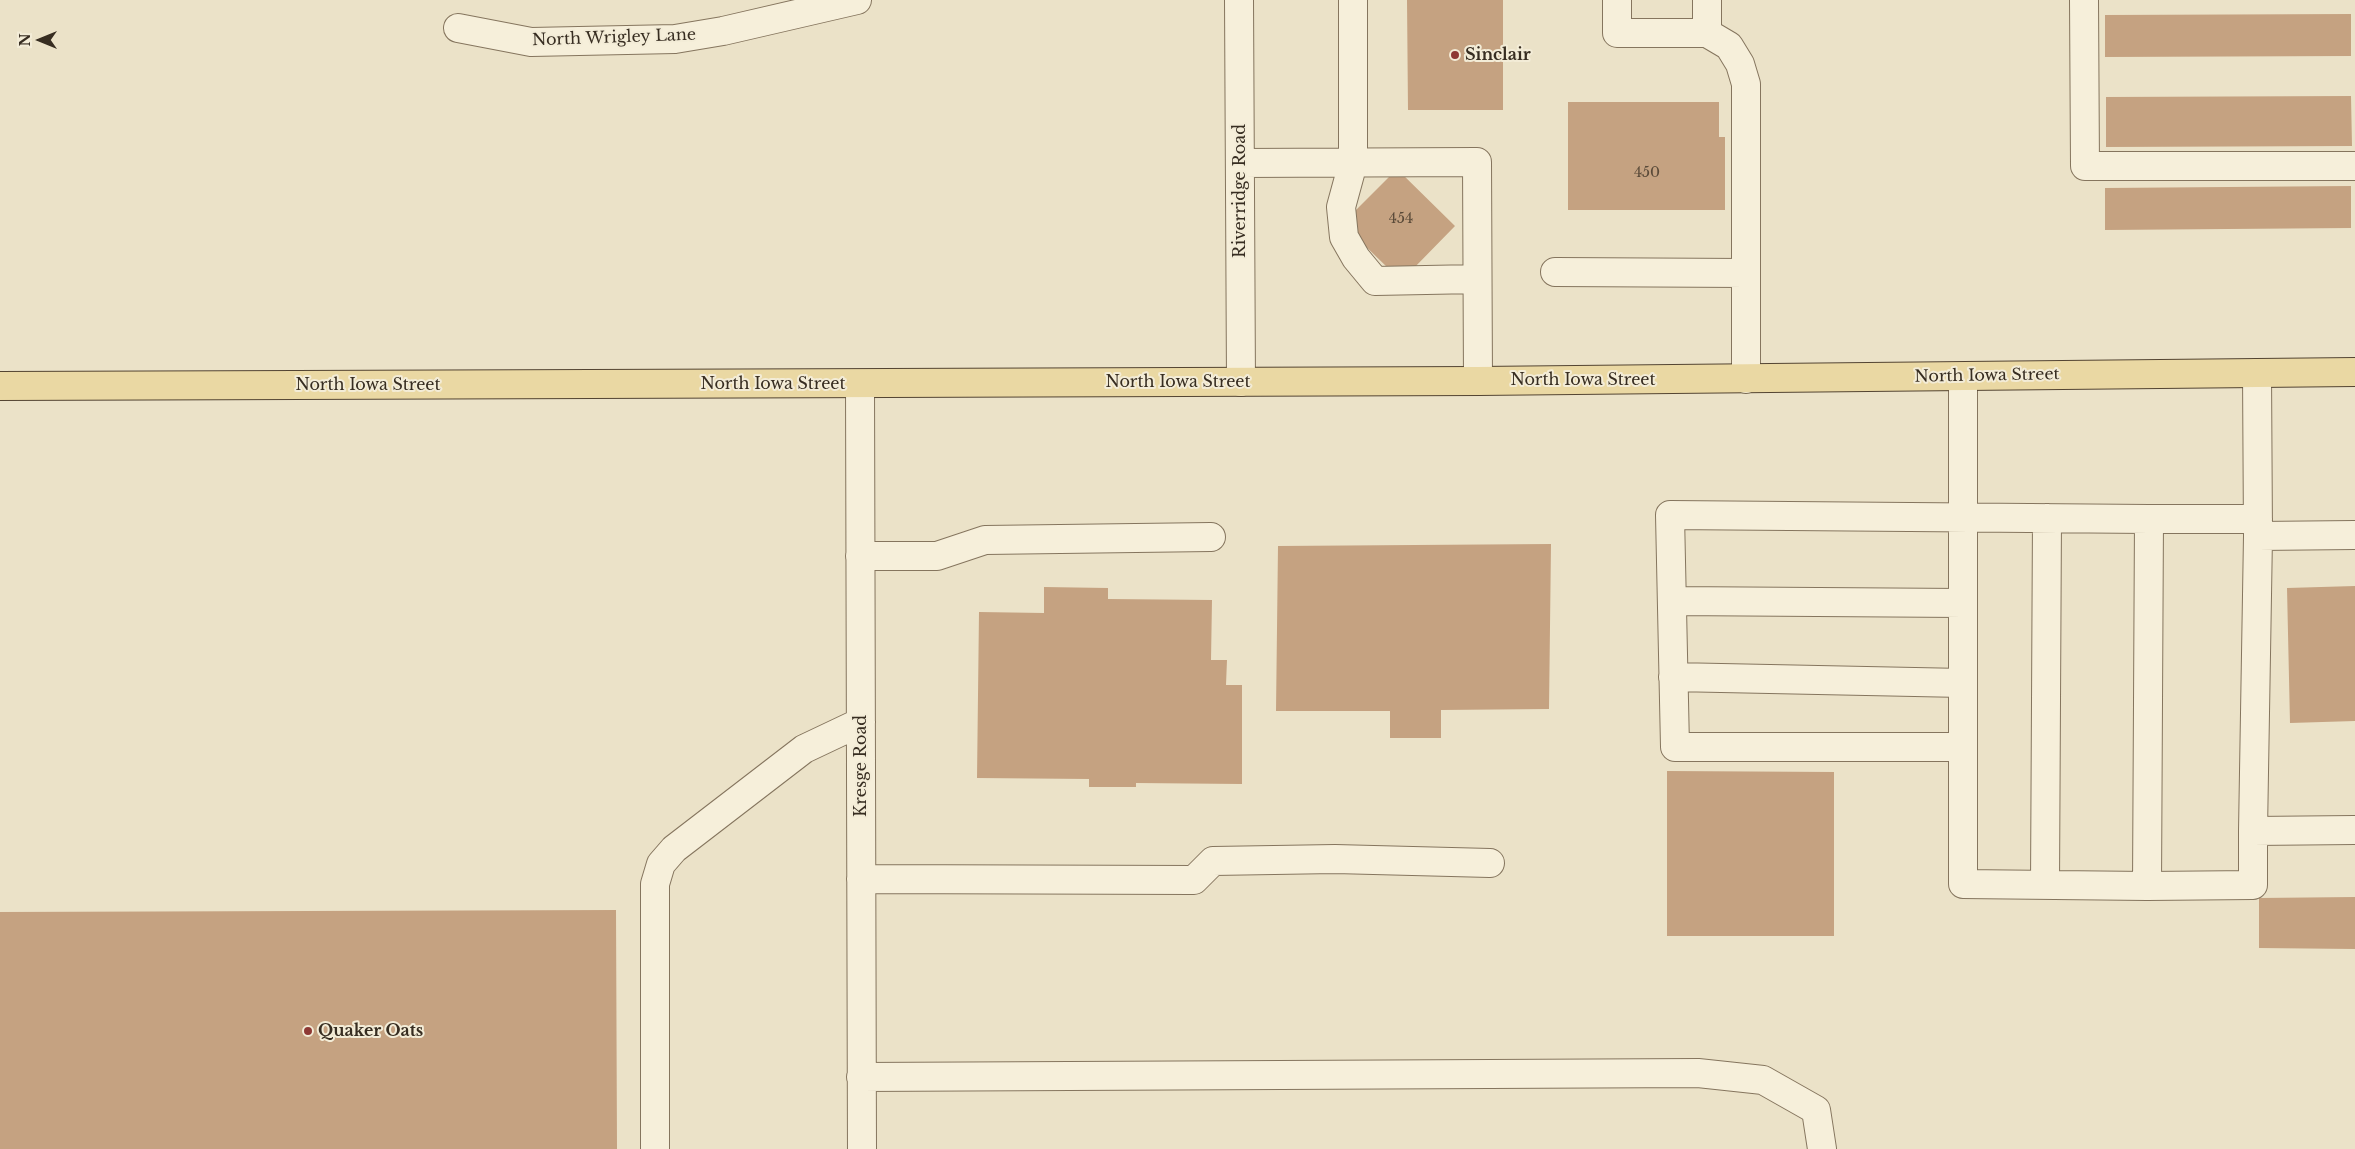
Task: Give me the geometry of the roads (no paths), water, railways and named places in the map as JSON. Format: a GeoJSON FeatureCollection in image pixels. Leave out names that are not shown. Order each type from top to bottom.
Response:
{"type":"FeatureCollection","features":[{"type":"Feature","properties":{"kind":"main road","name":"North Iowa Street"},"geometry":{"type":"LineString","coordinates":[[0,386],[1478,381],[2355,372]]}},
{"type":"Feature","properties":{"kind":"street","name":"North Wrigley Lane"},"geometry":{"type":"LineString","coordinates":[[458,28],[531,42],[675,39],[722,31],[857,0]]}},
{"type":"Feature","properties":{"kind":"street","name":"Riverridge Road"},"geometry":{"type":"LineString","coordinates":[[1239,0],[1241,382]]}},
{"type":"Feature","properties":{"kind":"street"},"geometry":{"type":"LineString","coordinates":[[1353,0],[1353,162],[1341,207],[1344,238],[1356,258],[1375,281],[1477,279]]}},
{"type":"Feature","properties":{"kind":"street"},"geometry":{"type":"LineString","coordinates":[[1617,0],[1617,33],[1707,33],[1729,46],[1740,64],[1746,84],[1746,379]]}},
{"type":"Feature","properties":{"kind":"street"},"geometry":{"type":"LineString","coordinates":[[1707,0],[1707,33]]}},
{"type":"Feature","properties":{"kind":"street"},"geometry":{"type":"LineString","coordinates":[[2084,0],[2085,166],[2355,166]]}},
{"type":"Feature","properties":{"kind":"street"},"geometry":{"type":"LineString","coordinates":[[1240,163],[1477,162],[1478,381]]}},
{"type":"Feature","properties":{"kind":"street"},"geometry":{"type":"LineString","coordinates":[[1555,272],[1746,273]]}},
{"type":"Feature","properties":{"kind":"street"},"geometry":{"type":"LineString","coordinates":[[1962,377],[1963,884],[2254,885],[2258,527],[2257,373]]}},
{"type":"Feature","properties":{"kind":"street","name":"Kresge Road"},"geometry":{"type":"LineString","coordinates":[[860,384],[862,1149]]}},
{"type":"Feature","properties":{"kind":"street"},"geometry":{"type":"LineString","coordinates":[[1963,747],[1675,747],[1670,515],[2148,519],[2355,535]]}},
{"type":"Feature","properties":{"kind":"street"},"geometry":{"type":"LineString","coordinates":[[2045,885],[2047,518]]}},
{"type":"Feature","properties":{"kind":"street"},"geometry":{"type":"LineString","coordinates":[[2147,886],[2148,519]]}},
{"type":"Feature","properties":{"kind":"street"},"geometry":{"type":"LineString","coordinates":[[860,556],[937,556],[985,540],[1211,537]]}},
{"type":"Feature","properties":{"kind":"street"},"geometry":{"type":"LineString","coordinates":[[1672,601],[1962,603]]}},
{"type":"Feature","properties":{"kind":"street"},"geometry":{"type":"LineString","coordinates":[[1673,677],[1963,683]]}},
{"type":"Feature","properties":{"kind":"street"},"geometry":{"type":"LineString","coordinates":[[654,1149],[654,884],[661,864],[674,849],[804,749],[861,722]]}},
{"type":"Feature","properties":{"kind":"street"},"geometry":{"type":"LineString","coordinates":[[2254,831],[2355,830]]}},
{"type":"Feature","properties":{"kind":"street"},"geometry":{"type":"LineString","coordinates":[[861,879],[1194,880],[1213,861],[1335,859],[1490,863]]}},
{"type":"Feature","properties":{"kind":"street"},"geometry":{"type":"LineString","coordinates":[[861,1077],[1698,1073],[1763,1080],[1816,1110],[1822,1149]]}},
{"type":"Feature","properties":{"kind":"place","name":"Sinclair"},"geometry":{"type":"Point","coordinates":[1455,55]}},
{"type":"Feature","properties":{"kind":"place","name":"Quaker Oats"},"geometry":{"type":"Point","coordinates":[308,1031]}}]}
